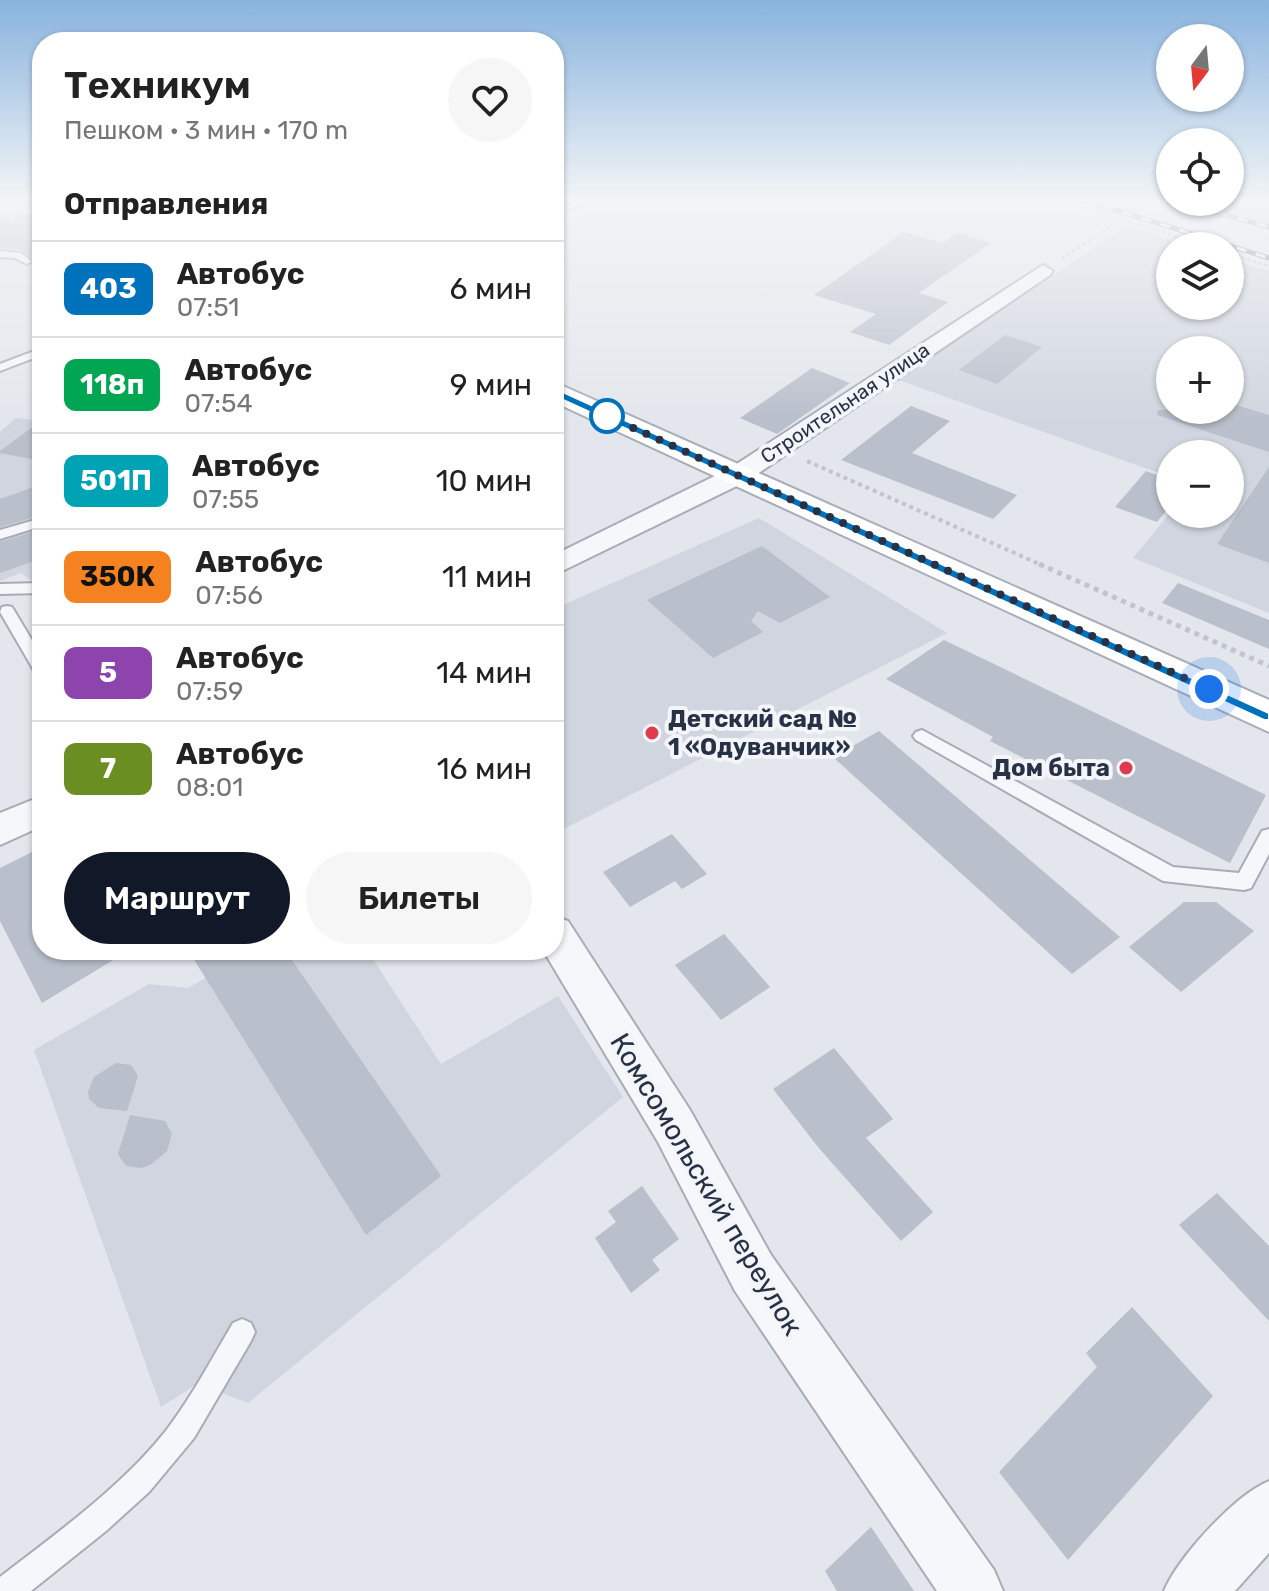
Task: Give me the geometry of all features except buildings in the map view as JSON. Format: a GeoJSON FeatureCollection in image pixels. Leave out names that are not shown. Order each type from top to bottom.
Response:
{"type":"FeatureCollection","features":[{"type":"Feature","properties":{"kind":"main road"},"geometry":{"type":"LineString","coordinates":[[564,396],[1269,717]]}},
{"type":"Feature","properties":{"kind":"street","name":"Строительная улица"},"geometry":{"type":"LineString","coordinates":[[564,561],[738,475],[1038,274]]}},
{"type":"Feature","properties":{"kind":"street"},"geometry":{"type":"LineString","coordinates":[[0,830],[32,815]]}},
{"type":"Feature","properties":{"kind":"street","name":"Комсомольский переулок"},"geometry":{"type":"LineString","coordinates":[[564,949],[674,1126],[753,1273],[973,1591]]}},
{"type":"Feature","properties":{"kind":"street"},"geometry":{"type":"LineString","coordinates":[[1194,1591],[1269,1510]]}},
{"type":"Feature","properties":{"kind":"lane"},"geometry":{"type":"LineString","coordinates":[[0,368],[32,355]]}},
{"type":"Feature","properties":{"kind":"lane"},"geometry":{"type":"LineString","coordinates":[[0,535],[32,523]]}},
{"type":"Feature","properties":{"kind":"lane"},"geometry":{"type":"LineString","coordinates":[[0,589],[32,588]]}},
{"type":"Feature","properties":{"kind":"lane"},"geometry":{"type":"LineString","coordinates":[[7,611],[32,653]]}},
{"type":"Feature","properties":{"kind":"lane"},"geometry":{"type":"LineString","coordinates":[[922,736],[1170,875],[1244,882],[1269,836]]}},
{"type":"Feature","properties":{"kind":"lane"},"geometry":{"type":"LineString","coordinates":[[6,1591],[71,1540],[138,1481],[174,1443],[242,1332]]}},
{"type":"Feature","properties":{"kind":"path"},"geometry":{"type":"LineString","coordinates":[[803,459],[1269,666]]}},
{"type":"Feature","properties":{"kind":"shaded area"},"geometry":{"type":"Polygon","coordinates":[[[1055,274],[1156,274],[1156,320],[1244,320],[1244,274],[1269,274],[1269,613],[1133,558],[1158,528],[1244,528],[1244,440],[1156,440],[1156,472],[896,379],[1055,274]]]}},
{"type":"Feature","properties":{"kind":"shaded area"},"geometry":{"type":"Polygon","coordinates":[[[16,418],[32,420],[32,581],[21,573],[0,581],[0,432],[16,418]]]}},
{"type":"Feature","properties":{"kind":"shaded area","name":"Детский сад № 1 «Одуванчик»"},"geometry":{"type":"Polygon","coordinates":[[[759,518],[947,633],[564,829],[564,605],[759,518]]]}},
{"type":"Feature","properties":{"kind":"shaded area"},"geometry":{"type":"Polygon","coordinates":[[[237,960],[373,960],[441,1064],[558,996],[623,1097],[248,1403],[197,1384],[161,1407],[34,1050],[149,984],[188,988],[237,960]]]}},
{"type":"Feature","properties":{"kind":"bus line","name":"403"},"geometry":{"type":"LineString","coordinates":[[564,396],[1269,717]]}},
{"type":"Feature","properties":{"kind":"place","name":"Детский сад № 1 «Одуванчик»"},"geometry":{"type":"Point","coordinates":[652,733]}},
{"type":"Feature","properties":{"kind":"place","name":"Дом быта"},"geometry":{"type":"Point","coordinates":[1126,768]}},
{"type":"Feature","properties":{"kind":"route"},"geometry":{"type":"LineString","coordinates":[[607,416],[1209,689]]}}]}
